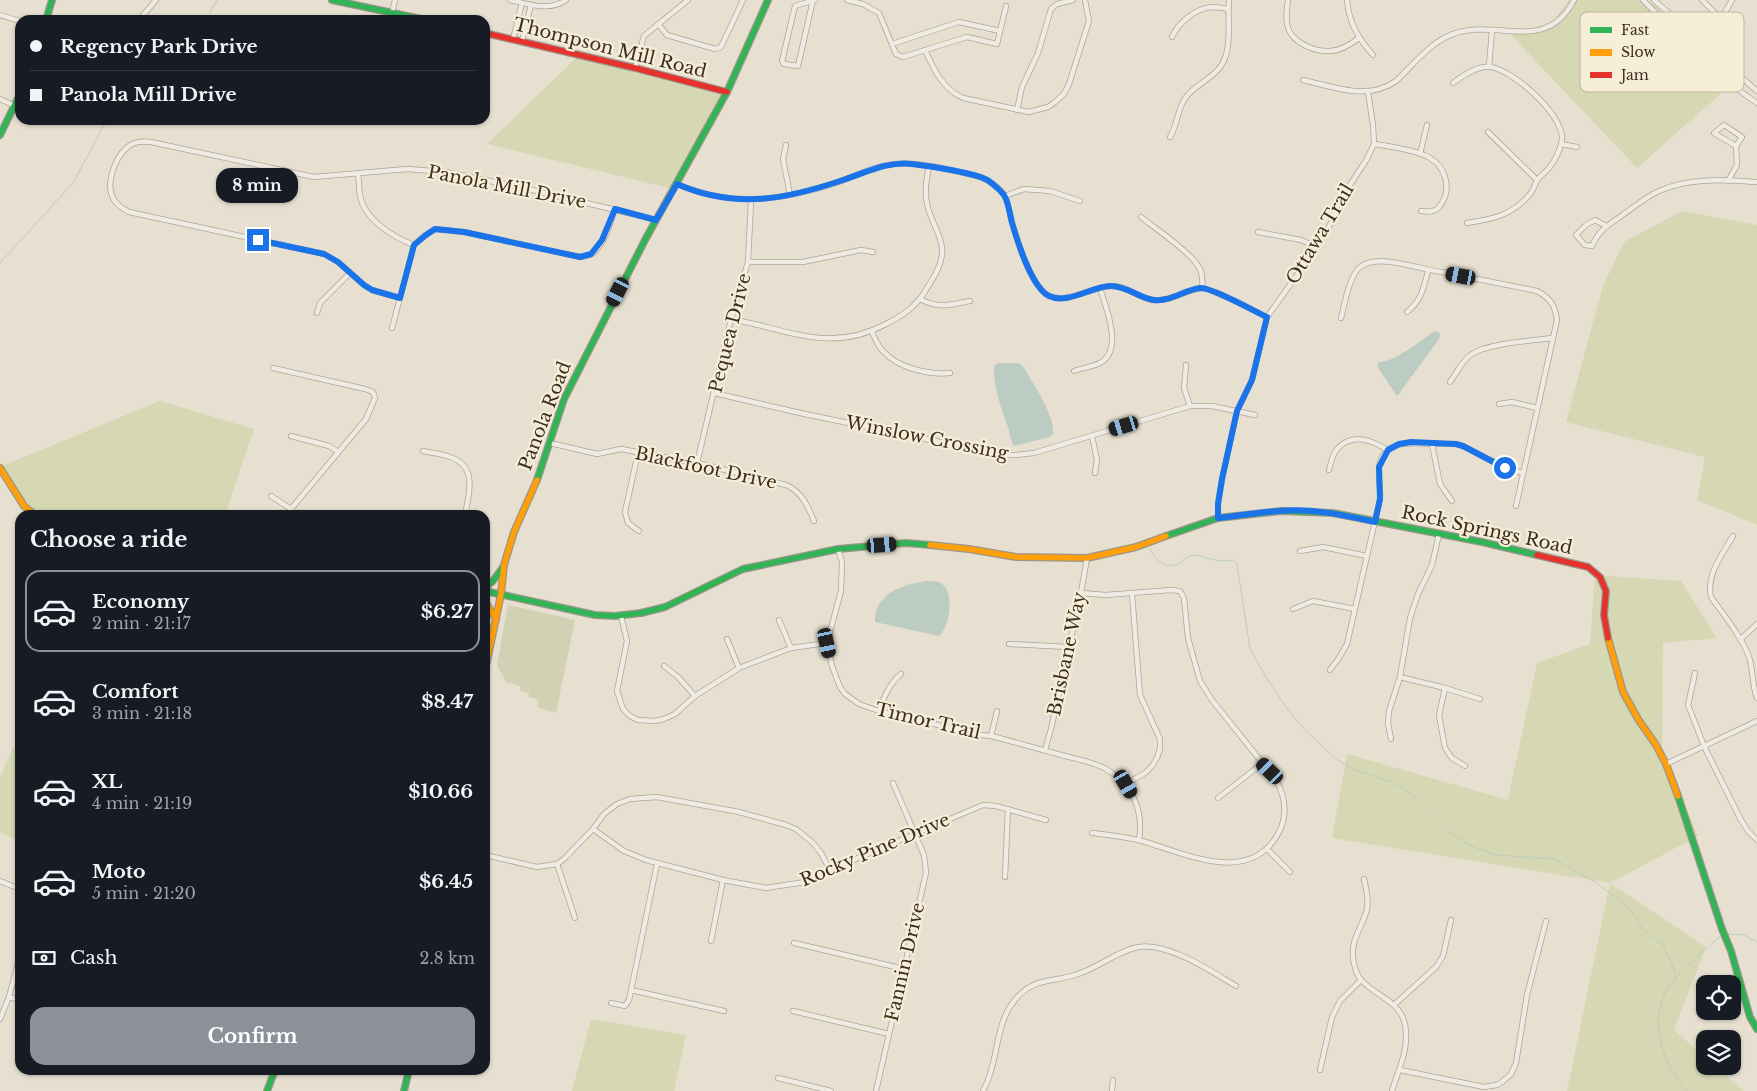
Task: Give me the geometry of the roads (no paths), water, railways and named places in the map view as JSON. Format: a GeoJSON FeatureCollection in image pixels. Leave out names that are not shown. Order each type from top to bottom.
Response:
{"type":"FeatureCollection","features":[{"type":"Feature","properties":{"kind":"street"},"geometry":{"type":"LineString","coordinates":[[48,15],[52,0]]}},
{"type":"Feature","properties":{"kind":"street"},"geometry":{"type":"LineString","coordinates":[[332,0],[402,15]]}},
{"type":"Feature","properties":{"kind":"street"},"geometry":{"type":"LineString","coordinates":[[392,13],[395,0]]}},
{"type":"Feature","properties":{"kind":"street"},"geometry":{"type":"LineString","coordinates":[[510,0],[554,6],[566,0]]}},
{"type":"Feature","properties":{"kind":"street"},"geometry":{"type":"LineString","coordinates":[[635,68],[644,36],[688,0]]}},
{"type":"Feature","properties":{"kind":"street"},"geometry":{"type":"LineString","coordinates":[[658,24],[667,35],[715,49],[721,47],[744,0]]}},
{"type":"Feature","properties":{"kind":"street","name":"Panola Road"},"geometry":{"type":"LineString","coordinates":[[490,647],[501,594],[504,565],[514,532],[534,488],[564,399],[656,220],[727,92],[768,0]]}},
{"type":"Feature","properties":{"kind":"street"},"geometry":{"type":"LineString","coordinates":[[814,0],[798,66],[784,64],[782,61],[795,6],[814,0]]}},
{"type":"Feature","properties":{"kind":"street"},"geometry":{"type":"LineString","coordinates":[[848,0],[873,8],[880,13],[896,54],[900,57],[967,37],[997,44],[1006,6]]}},
{"type":"Feature","properties":{"kind":"street"},"geometry":{"type":"LineString","coordinates":[[1017,110],[1022,87],[1038,53],[1051,9],[1057,4],[1073,0]]}},
{"type":"Feature","properties":{"kind":"street"},"geometry":{"type":"LineString","coordinates":[[925,50],[944,85],[963,98],[1029,112],[1048,107],[1064,94],[1069,84],[1089,21],[1085,0]]}},
{"type":"Feature","properties":{"kind":"street"},"geometry":{"type":"LineString","coordinates":[[1170,137],[1176,128],[1181,106],[1186,97],[1221,66],[1225,57],[1228,43],[1229,0]]}},
{"type":"Feature","properties":{"kind":"street"},"geometry":{"type":"LineString","coordinates":[[1288,0],[1288,28],[1294,38],[1303,46],[1330,51],[1342,48],[1359,38]]}},
{"type":"Feature","properties":{"kind":"street"},"geometry":{"type":"LineString","coordinates":[[1347,0],[1350,15],[1359,38],[1373,55]]}},
{"type":"Feature","properties":{"kind":"street"},"geometry":{"type":"LineString","coordinates":[[1303,80],[1346,90],[1368,92],[1390,86],[1434,44],[1448,36],[1464,31],[1534,31],[1556,22],[1564,16],[1574,0]]}},
{"type":"Feature","properties":{"kind":"street"},"geometry":{"type":"LineString","coordinates":[[1643,0],[1655,12]]}},
{"type":"Feature","properties":{"kind":"street"},"geometry":{"type":"LineString","coordinates":[[1654,0],[1668,12]]}},
{"type":"Feature","properties":{"kind":"street"},"geometry":{"type":"LineString","coordinates":[[1702,0],[1714,12]]}},
{"type":"Feature","properties":{"kind":"street"},"geometry":{"type":"LineString","coordinates":[[1725,0],[1731,2]]}},
{"type":"Feature","properties":{"kind":"street"},"geometry":{"type":"LineString","coordinates":[[143,15],[154,1]]}},
{"type":"Feature","properties":{"kind":"street"},"geometry":{"type":"LineString","coordinates":[[513,39],[522,3]]}},
{"type":"Feature","properties":{"kind":"street"},"geometry":{"type":"LineString","coordinates":[[522,41],[531,4]]}},
{"type":"Feature","properties":{"kind":"street"},"geometry":{"type":"LineString","coordinates":[[1172,37],[1176,28],[1194,14],[1211,7],[1228,9]]}},
{"type":"Feature","properties":{"kind":"street"},"geometry":{"type":"LineString","coordinates":[[0,15],[15,20]]}},
{"type":"Feature","properties":{"kind":"street"},"geometry":{"type":"LineString","coordinates":[[892,44],[959,22],[1000,31]]}},
{"type":"Feature","properties":{"kind":"street"},"geometry":{"type":"LineString","coordinates":[[1490,67],[1492,30]]}},
{"type":"Feature","properties":{"kind":"street","name":"Thompson Mill Road"},"geometry":{"type":"LineString","coordinates":[[490,34],[727,92]]}},
{"type":"Feature","properties":{"kind":"street"},"geometry":{"type":"LineString","coordinates":[[1453,83],[1469,73],[1490,67],[1505,72],[1514,77],[1555,117],[1562,136],[1556,158],[1537,180],[1532,192],[1520,204],[1496,219],[1467,223]]}},
{"type":"Feature","properties":{"kind":"street"},"geometry":{"type":"LineString","coordinates":[[1744,80],[1757,91]]}},
{"type":"Feature","properties":{"kind":"street"},"geometry":{"type":"LineString","coordinates":[[1368,92],[1374,144],[1429,157],[1437,163],[1445,176],[1448,186],[1446,196],[1439,208],[1433,211],[1421,211]]}},
{"type":"Feature","properties":{"kind":"street"},"geometry":{"type":"LineString","coordinates":[[1739,92],[1757,103]]}},
{"type":"Feature","properties":{"kind":"street"},"geometry":{"type":"LineString","coordinates":[[0,99],[15,106],[0,135]]}},
{"type":"Feature","properties":{"kind":"street"},"geometry":{"type":"LineString","coordinates":[[1728,181],[1737,165],[1736,146],[1742,137],[1724,124],[1714,133],[1736,146]]}},
{"type":"Feature","properties":{"kind":"street"},"geometry":{"type":"LineString","coordinates":[[1420,154],[1427,125]]}},
{"type":"Feature","properties":{"kind":"street"},"geometry":{"type":"LineString","coordinates":[[1488,132],[1537,180]]}},
{"type":"Feature","properties":{"kind":"street","name":"Panola Mill Drive"},"geometry":{"type":"LineString","coordinates":[[400,298],[372,290],[338,262],[324,254],[129,212],[118,206],[112,198],[110,187],[114,169],[120,155],[131,145],[140,141],[314,178],[407,169],[446,172],[524,188],[656,220]]}},
{"type":"Feature","properties":{"kind":"street","name":"Ottawa Trail"},"geometry":{"type":"LineString","coordinates":[[1218,518],[1222,479],[1237,411],[1252,380],[1267,317],[1317,247],[1332,221],[1338,203],[1367,159],[1374,144]]}},
{"type":"Feature","properties":{"kind":"street"},"geometry":{"type":"LineString","coordinates":[[1561,144],[1578,147]]}},
{"type":"Feature","properties":{"kind":"street"},"geometry":{"type":"LineString","coordinates":[[786,145],[783,159],[790,195]]}},
{"type":"Feature","properties":{"kind":"street"},"geometry":{"type":"LineString","coordinates":[[677,184],[708,195],[750,201],[790,195],[831,184],[887,165],[909,164],[981,177],[990,182],[1005,196],[1023,255],[1037,284],[1050,297],[1066,298],[1110,286],[1121,287],[1154,300],[1165,300],[1202,288],[1267,317]]}},
{"type":"Feature","properties":{"kind":"street"},"geometry":{"type":"LineString","coordinates":[[731,319],[802,336],[819,338],[845,337],[872,332],[906,313],[920,299],[938,271],[942,254],[937,233],[927,207],[925,185],[929,167]]}},
{"type":"Feature","properties":{"kind":"street"},"geometry":{"type":"LineString","coordinates":[[358,173],[360,197],[365,209],[392,234],[414,245]]}},
{"type":"Feature","properties":{"kind":"street"},"geometry":{"type":"LineString","coordinates":[[1606,226],[1595,220],[1586,225],[1576,235],[1584,245],[1592,246],[1596,236],[1606,226],[1659,191],[1698,181],[1757,182]]}},
{"type":"Feature","properties":{"kind":"street"},"geometry":{"type":"LineString","coordinates":[[1005,196],[1024,189],[1050,192],[1080,201]]}},
{"type":"Feature","properties":{"kind":"street","name":"Pequea Drive"},"geometry":{"type":"LineString","coordinates":[[697,463],[731,319],[748,262],[750,201]]}},
{"type":"Feature","properties":{"kind":"street"},"geometry":{"type":"LineString","coordinates":[[392,328],[414,245],[431,231],[443,229],[464,232],[580,257],[591,254],[602,240],[615,209]]}},
{"type":"Feature","properties":{"kind":"street"},"geometry":{"type":"LineString","coordinates":[[1141,217],[1190,257],[1199,267],[1204,281],[1202,288]]}},
{"type":"Feature","properties":{"kind":"street"},"geometry":{"type":"LineString","coordinates":[[1258,232],[1301,240],[1317,247]]}},
{"type":"Feature","properties":{"kind":"street"},"geometry":{"type":"LineString","coordinates":[[748,262],[803,262],[861,250],[873,252]]}},
{"type":"Feature","properties":{"kind":"street"},"geometry":{"type":"LineString","coordinates":[[1341,318],[1350,283],[1356,271],[1364,264],[1377,260],[1537,291],[1545,295],[1555,308],[1556,320],[1516,506]]}},
{"type":"Feature","properties":{"kind":"street"},"geometry":{"type":"LineString","coordinates":[[1407,312],[1422,295],[1428,271]]}},
{"type":"Feature","properties":{"kind":"street"},"geometry":{"type":"LineString","coordinates":[[316,313],[320,303],[350,273]]}},
{"type":"Feature","properties":{"kind":"street"},"geometry":{"type":"LineString","coordinates":[[1074,371],[1100,363],[1108,357],[1111,350],[1112,332],[1100,288]]}},
{"type":"Feature","properties":{"kind":"street"},"geometry":{"type":"LineString","coordinates":[[920,299],[931,305],[940,306],[970,301]]}},
{"type":"Feature","properties":{"kind":"street"},"geometry":{"type":"LineString","coordinates":[[872,332],[883,352],[890,358],[920,370],[938,374],[950,373]]}},
{"type":"Feature","properties":{"kind":"street"},"geometry":{"type":"LineString","coordinates":[[1450,382],[1465,360],[1472,354],[1487,347],[1553,338]]}},
{"type":"Feature","properties":{"kind":"street"},"geometry":{"type":"LineString","coordinates":[[1186,365],[1184,388],[1190,406]]}},
{"type":"Feature","properties":{"kind":"street"},"geometry":{"type":"LineString","coordinates":[[271,496],[291,509],[369,413],[375,398],[373,392],[273,368]]}},
{"type":"Feature","properties":{"kind":"street","name":"Winslow Crossing"},"geometry":{"type":"LineString","coordinates":[[714,393],[985,453],[1016,456],[1034,453],[1190,406],[1212,406],[1255,416]]}},
{"type":"Feature","properties":{"kind":"street"},"geometry":{"type":"LineString","coordinates":[[1499,404],[1512,402],[1537,408]]}},
{"type":"Feature","properties":{"kind":"street"},"geometry":{"type":"LineString","coordinates":[[291,436],[329,446],[337,452]]}},
{"type":"Feature","properties":{"kind":"street"},"geometry":{"type":"LineString","coordinates":[[1092,436],[1097,460],[1095,473]]}},
{"type":"Feature","properties":{"kind":"street"},"geometry":{"type":"LineString","coordinates":[[1329,470],[1338,448],[1349,441],[1363,439],[1374,442],[1388,450]]}},
{"type":"Feature","properties":{"kind":"street","name":"Blackfoot Drive"},"geometry":{"type":"LineString","coordinates":[[550,443],[597,454],[621,449],[638,452],[697,463],[793,488],[806,501],[814,521]]}},
{"type":"Feature","properties":{"kind":"street"},"geometry":{"type":"LineString","coordinates":[[1330,670],[1347,644],[1380,499],[1379,467],[1388,450],[1405,443],[1456,444],[1505,468],[1523,472]]}},
{"type":"Feature","properties":{"kind":"street"},"geometry":{"type":"LineString","coordinates":[[1432,444],[1440,484],[1452,501]]}},
{"type":"Feature","properties":{"kind":"street"},"geometry":{"type":"LineString","coordinates":[[423,451],[452,457],[466,469],[471,486],[466,510]]}},
{"type":"Feature","properties":{"kind":"street"},"geometry":{"type":"LineString","coordinates":[[638,452],[625,512],[628,523],[639,531]]}},
{"type":"Feature","properties":{"kind":"street"},"geometry":{"type":"LineString","coordinates":[[0,468],[24,506],[29,510]]}},
{"type":"Feature","properties":{"kind":"street","name":"Rock Springs Road"},"geometry":{"type":"LineString","coordinates":[[490,592],[595,615],[621,616],[665,607],[743,568],[838,549],[906,543],[969,549],[1016,557],[1087,558],[1136,546],[1218,518],[1281,510],[1333,513],[1482,542],[1588,567],[1600,577],[1606,591],[1604,615],[1606,631],[1623,692],[1666,764],[1680,800],[1728,944],[1750,1017],[1757,1029]]}},
{"type":"Feature","properties":{"kind":"street"},"geometry":{"type":"LineString","coordinates":[[1391,739],[1388,723],[1389,711],[1400,677],[1410,618],[1418,594],[1432,565],[1438,534]]}},
{"type":"Feature","properties":{"kind":"street"},"geometry":{"type":"LineString","coordinates":[[1732,536],[1713,571],[1710,580],[1711,597],[1740,640],[1750,659],[1757,698]]}},
{"type":"Feature","properties":{"kind":"street"},"geometry":{"type":"LineString","coordinates":[[1300,551],[1323,547],[1367,556]]}},
{"type":"Feature","properties":{"kind":"street","name":"Timor Trail"},"geometry":{"type":"LineString","coordinates":[[838,549],[842,562],[841,590],[827,643],[832,666],[840,688],[845,694],[859,704],[879,711],[991,736],[1088,762],[1105,768],[1126,784]]}},
{"type":"Feature","properties":{"kind":"street","name":"Brisbane Way"},"geometry":{"type":"LineString","coordinates":[[1045,750],[1081,593],[1087,558]]}},
{"type":"Feature","properties":{"kind":"street"},"geometry":{"type":"LineString","coordinates":[[490,584],[496,579],[504,565]]}},
{"type":"Feature","properties":{"kind":"street"},"geometry":{"type":"LineString","coordinates":[[1081,593],[1106,595],[1171,590],[1180,592],[1184,598],[1188,638],[1200,681],[1212,700],[1270,771],[1281,788],[1285,808],[1282,827],[1267,849],[1245,860],[1231,863],[1218,863],[1139,840],[1092,833]]}},
{"type":"Feature","properties":{"kind":"street"},"geometry":{"type":"LineString","coordinates":[[1132,594],[1140,695],[1160,739],[1160,749],[1152,766],[1126,784],[1134,798],[1139,814],[1141,829],[1139,840]]}},
{"type":"Feature","properties":{"kind":"street"},"geometry":{"type":"LineString","coordinates":[[1293,609],[1314,601],[1355,609]]}},
{"type":"Feature","properties":{"kind":"street"},"geometry":{"type":"LineString","coordinates":[[490,609],[496,619]]}},
{"type":"Feature","properties":{"kind":"street"},"geometry":{"type":"LineString","coordinates":[[621,616],[627,641],[617,691],[623,709],[630,716],[638,720],[664,720],[675,714],[695,696],[739,668],[791,648],[827,643]]}},
{"type":"Feature","properties":{"kind":"street"},"geometry":{"type":"LineString","coordinates":[[779,620],[791,648]]}},
{"type":"Feature","properties":{"kind":"street"},"geometry":{"type":"LineString","coordinates":[[1740,640],[1757,624]]}},
{"type":"Feature","properties":{"kind":"street"},"geometry":{"type":"LineString","coordinates":[[727,638],[739,668]]}},
{"type":"Feature","properties":{"kind":"street"},"geometry":{"type":"LineString","coordinates":[[1009,644],[1068,647]]}},
{"type":"Feature","properties":{"kind":"street"},"geometry":{"type":"LineString","coordinates":[[664,666],[678,677],[695,696]]}},
{"type":"Feature","properties":{"kind":"street"},"geometry":{"type":"LineString","coordinates":[[1695,673],[1688,705],[1704,746],[1741,820],[1757,840]]}},
{"type":"Feature","properties":{"kind":"street"},"geometry":{"type":"LineString","coordinates":[[879,711],[887,691],[894,680],[901,674]]}},
{"type":"Feature","properties":{"kind":"street"},"geometry":{"type":"LineString","coordinates":[[1400,677],[1480,699]]}},
{"type":"Feature","properties":{"kind":"street"},"geometry":{"type":"LineString","coordinates":[[1445,688],[1439,715],[1445,748],[1452,758],[1465,766]]}},
{"type":"Feature","properties":{"kind":"street"},"geometry":{"type":"LineString","coordinates":[[991,736],[997,711]]}},
{"type":"Feature","properties":{"kind":"street"},"geometry":{"type":"LineString","coordinates":[[1666,764],[1757,721]]}},
{"type":"Feature","properties":{"kind":"street"},"geometry":{"type":"LineString","coordinates":[[1218,798],[1262,763]]}},
{"type":"Feature","properties":{"kind":"street","name":"Fannin Drive"},"geometry":{"type":"LineString","coordinates":[[876,1091],[926,873],[924,855],[893,783]]}},
{"type":"Feature","properties":{"kind":"street"},"geometry":{"type":"LineString","coordinates":[[490,856],[537,867],[557,864],[593,829],[604,814],[617,804],[630,799],[657,797],[739,812],[786,825],[796,830],[813,844],[821,853],[830,870]]}},
{"type":"Feature","properties":{"kind":"street","name":"Rocky Pine Drive"},"geometry":{"type":"LineString","coordinates":[[593,829],[624,850],[657,864],[723,880],[774,888],[806,882],[983,805],[996,806],[1046,820]]}},
{"type":"Feature","properties":{"kind":"street"},"geometry":{"type":"LineString","coordinates":[[1004,877],[1008,809]]}},
{"type":"Feature","properties":{"kind":"street"},"geometry":{"type":"LineString","coordinates":[[1267,849],[1290,872]]}},
{"type":"Feature","properties":{"kind":"street"},"geometry":{"type":"LineString","coordinates":[[557,864],[574,918]]}},
{"type":"Feature","properties":{"kind":"street"},"geometry":{"type":"LineString","coordinates":[[611,1003],[625,1006],[629,1000],[657,864]]}},
{"type":"Feature","properties":{"kind":"street"},"geometry":{"type":"LineString","coordinates":[[1364,879],[1368,895],[1367,908],[1352,950],[1354,963],[1361,980],[1395,1004],[1404,1023],[1406,1036],[1400,1070],[1392,1091]]}},
{"type":"Feature","properties":{"kind":"street"},"geometry":{"type":"LineString","coordinates":[[710,941],[723,880]]}},
{"type":"Feature","properties":{"kind":"street"},"geometry":{"type":"LineString","coordinates":[[0,881],[15,887]]}},
{"type":"Feature","properties":{"kind":"street"},"geometry":{"type":"LineString","coordinates":[[1395,1004],[1436,966],[1443,956],[1451,920]]}},
{"type":"Feature","properties":{"kind":"street"},"geometry":{"type":"LineString","coordinates":[[1400,1070],[1484,1087],[1496,1085],[1511,1074],[1516,1063],[1527,995],[1546,921]]}},
{"type":"Feature","properties":{"kind":"street"},"geometry":{"type":"LineString","coordinates":[[794,943],[904,969]]}},
{"type":"Feature","properties":{"kind":"street"},"geometry":{"type":"LineString","coordinates":[[983,1091],[989,1077],[1007,1011],[1014,1001],[1035,984],[1075,976],[1136,947],[1173,952],[1217,974],[1236,986]]}},
{"type":"Feature","properties":{"kind":"street"},"geometry":{"type":"LineString","coordinates":[[0,1019],[9,997],[15,974]]}},
{"type":"Feature","properties":{"kind":"street"},"geometry":{"type":"LineString","coordinates":[[1320,1070],[1332,1017],[1340,1001],[1361,980]]}},
{"type":"Feature","properties":{"kind":"street"},"geometry":{"type":"LineString","coordinates":[[631,990],[724,1011]]}},
{"type":"Feature","properties":{"kind":"street"},"geometry":{"type":"LineString","coordinates":[[9,997],[15,999]]}},
{"type":"Feature","properties":{"kind":"street"},"geometry":{"type":"LineString","coordinates":[[793,1011],[889,1034]]}},
{"type":"Feature","properties":{"kind":"street"},"geometry":{"type":"LineString","coordinates":[[267,1091],[273,1075]]}},
{"type":"Feature","properties":{"kind":"street"},"geometry":{"type":"LineString","coordinates":[[404,1091],[408,1075]]}},
{"type":"Feature","properties":{"kind":"street"},"geometry":{"type":"LineString","coordinates":[[778,1078],[831,1091]]}},
{"type":"Feature","properties":{"kind":"street"},"geometry":{"type":"LineString","coordinates":[[1112,1091],[1113,1080]]}},
{"type":"Feature","properties":{"kind":"waterway"},"geometry":{"type":"LineString","coordinates":[[209,15],[217,0]]}},
{"type":"Feature","properties":{"kind":"waterway"},"geometry":{"type":"LineString","coordinates":[[0,263],[73,183],[105,125]]}},
{"type":"Feature","properties":{"kind":"waterway"},"geometry":{"type":"LineString","coordinates":[[1150,549],[1159,561],[1167,565],[1176,565],[1189,556],[1195,555],[1226,561],[1233,560],[1237,564],[1250,649],[1287,709],[1303,728],[1336,759],[1352,769],[1403,788],[1413,795],[1451,833],[1473,847],[1497,855],[1554,859],[1595,882],[1626,905],[1643,930],[1663,945],[1676,978]]}},
{"type":"Feature","properties":{"kind":"waterway"},"geometry":{"type":"LineString","coordinates":[[1727,934],[1744,935],[1757,942]]}},
{"type":"Feature","properties":{"kind":"waterway"},"geometry":{"type":"LineString","coordinates":[[1687,1091],[1674,1075],[1663,1050],[1658,1025],[1660,1009],[1664,995],[1672,983],[1693,961],[1718,938],[1723,936]]}}]}
